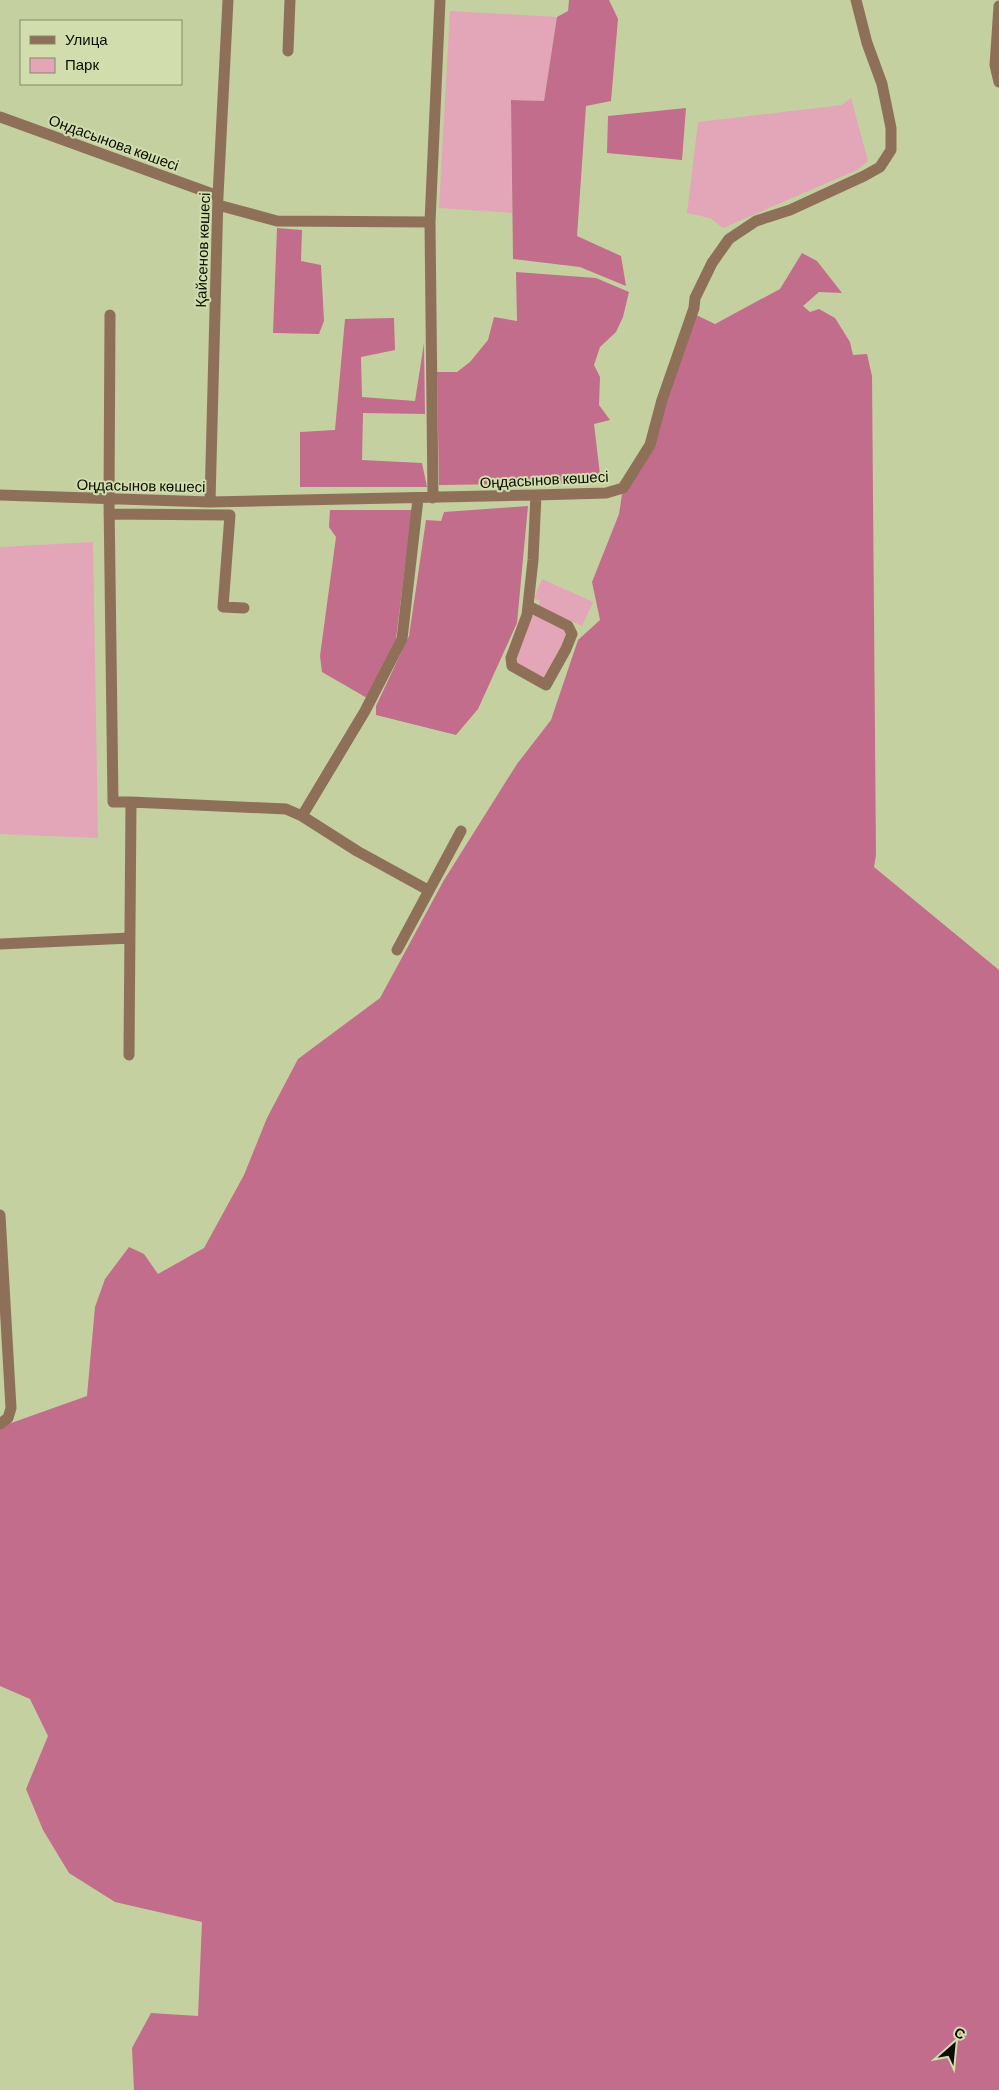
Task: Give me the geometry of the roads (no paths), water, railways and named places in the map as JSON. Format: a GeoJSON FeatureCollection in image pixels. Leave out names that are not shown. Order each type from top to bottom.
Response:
{"type":"FeatureCollection","features":[{"type":"Feature","properties":{"kind":"street","name":"Қайсенов көшесі"},"geometry":{"type":"LineString","coordinates":[[210,502],[218,200],[228,0]]}},
{"type":"Feature","properties":{"kind":"street"},"geometry":{"type":"LineString","coordinates":[[288,51],[290,0]]}},
{"type":"Feature","properties":{"kind":"street"},"geometry":{"type":"LineString","coordinates":[[434,498],[430,222],[440,0]]}},
{"type":"Feature","properties":{"kind":"street","name":"Оңдасынов көшесі"},"geometry":{"type":"LineString","coordinates":[[0,496],[210,502],[418,499],[606,493],[623,488],[650,445],[662,400],[694,308],[695,298],[717,253],[724,243],[756,221],[790,210],[864,176],[880,167],[891,150],[891,128],[882,84],[867,43],[856,0]]}},
{"type":"Feature","properties":{"kind":"street"},"geometry":{"type":"LineString","coordinates":[[999,6],[995,65],[999,82]]}},
{"type":"Feature","properties":{"kind":"street","name":"Ондасынова көшесі"},"geometry":{"type":"LineString","coordinates":[[0,117],[277,221],[430,222]]}},
{"type":"Feature","properties":{"kind":"street"},"geometry":{"type":"LineString","coordinates":[[110,314],[109,514],[113,802],[286,809],[302,816],[357,851],[428,890]]}},
{"type":"Feature","properties":{"kind":"street"},"geometry":{"type":"LineString","coordinates":[[528,606],[568,626],[572,634],[546,685],[512,666],[512,658],[527,615],[533,560],[536,495]]}},
{"type":"Feature","properties":{"kind":"street"},"geometry":{"type":"LineString","coordinates":[[302,816],[366,711],[402,639],[418,499]]}},
{"type":"Feature","properties":{"kind":"street"},"geometry":{"type":"LineString","coordinates":[[109,514],[230,515],[223,607],[244,608]]}},
{"type":"Feature","properties":{"kind":"street"},"geometry":{"type":"LineString","coordinates":[[129,1055],[131,802]]}},
{"type":"Feature","properties":{"kind":"street"},"geometry":{"type":"LineString","coordinates":[[397,950],[461,831]]}},
{"type":"Feature","properties":{"kind":"street"},"geometry":{"type":"LineString","coordinates":[[0,944],[130,938]]}},
{"type":"Feature","properties":{"kind":"street"},"geometry":{"type":"LineString","coordinates":[[0,1215],[3,1329],[11,1408],[8,1418],[0,1424]]}}]}
